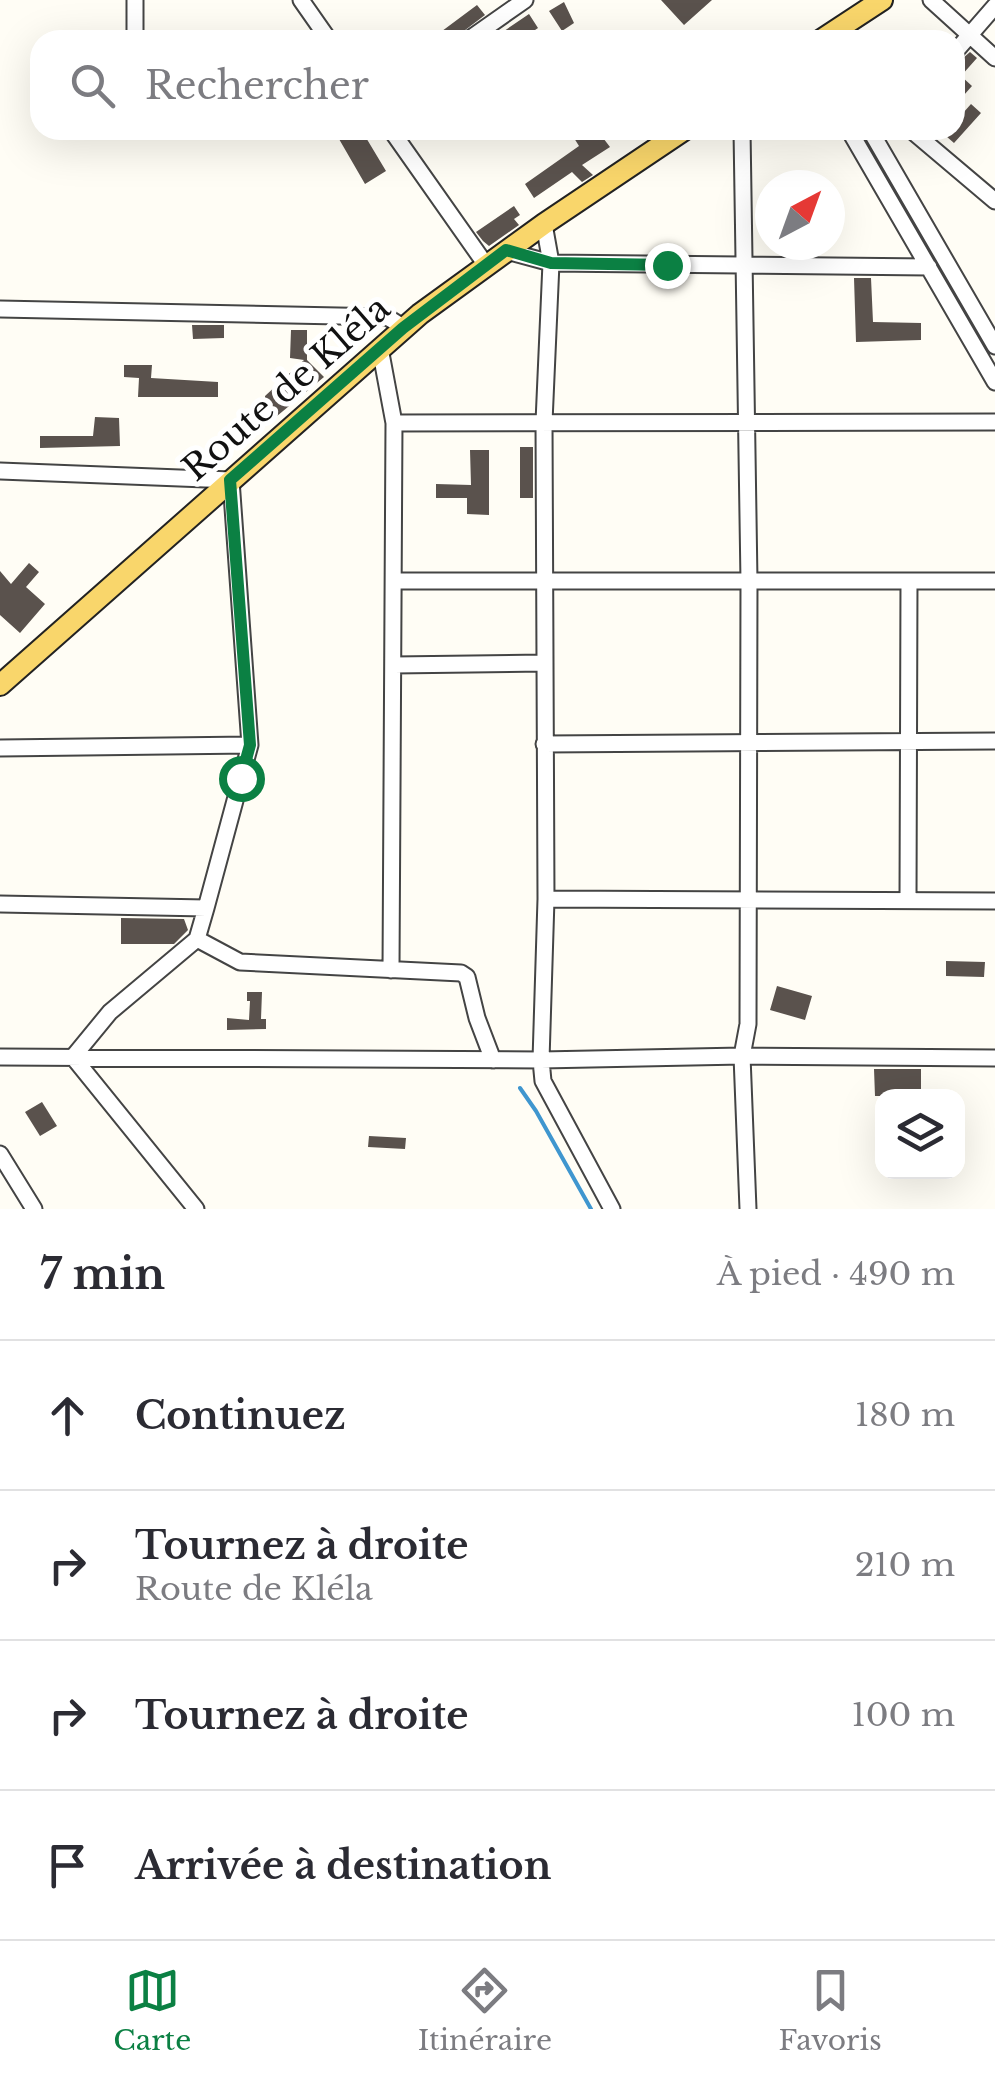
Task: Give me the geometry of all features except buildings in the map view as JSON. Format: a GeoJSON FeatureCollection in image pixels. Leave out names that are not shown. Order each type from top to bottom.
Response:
{"type":"FeatureCollection","features":[{"type":"Feature","properties":{"kind":"main road"},"geometry":{"type":"LineString","coordinates":[[836,30],[882,0]]}},
{"type":"Feature","properties":{"kind":"main road","name":"Route de Kléla"},"geometry":{"type":"LineString","coordinates":[[0,685],[403,328],[506,250],[669,140]]}},
{"type":"Feature","properties":{"kind":"street"},"geometry":{"type":"LineString","coordinates":[[135,0],[135,30]]}},
{"type":"Feature","properties":{"kind":"street"},"geometry":{"type":"LineString","coordinates":[[301,0],[321,30]]}},
{"type":"Feature","properties":{"kind":"street"},"geometry":{"type":"LineString","coordinates":[[482,30],[525,0]]}},
{"type":"Feature","properties":{"kind":"street"},"geometry":{"type":"LineString","coordinates":[[931,0],[964,30]]}},
{"type":"Feature","properties":{"kind":"street"},"geometry":{"type":"LineString","coordinates":[[965,40],[995,6]]}},
{"type":"Feature","properties":{"kind":"street"},"geometry":{"type":"LineString","coordinates":[[965,31],[995,58]]}},
{"type":"Feature","properties":{"kind":"street"},"geometry":{"type":"LineString","coordinates":[[398,140],[486,265]]}},
{"type":"Feature","properties":{"kind":"street"},"geometry":{"type":"LineString","coordinates":[[742,140],[749,581],[748,1024],[742,1056],[748,1209]]}},
{"type":"Feature","properties":{"kind":"street"},"geometry":{"type":"LineString","coordinates":[[855,140],[995,382]]}},
{"type":"Feature","properties":{"kind":"street"},"geometry":{"type":"LineString","coordinates":[[876,140],[995,346]]}},
{"type":"Feature","properties":{"kind":"street"},"geometry":{"type":"LineString","coordinates":[[923,140],[995,201]]}},
{"type":"Feature","properties":{"kind":"street"},"geometry":{"type":"LineString","coordinates":[[544,224],[551,263],[542,581],[546,899],[543,1081],[612,1209]]}},
{"type":"Feature","properties":{"kind":"street"},"geometry":{"type":"LineString","coordinates":[[506,250],[551,263],[929,267]]}},
{"type":"Feature","properties":{"kind":"street"},"geometry":{"type":"LineString","coordinates":[[0,309],[387,317],[403,328]]}},
{"type":"Feature","properties":{"kind":"street"},"geometry":{"type":"LineString","coordinates":[[380,348],[394,423],[391,970]]}},
{"type":"Feature","properties":{"kind":"street"},"geometry":{"type":"LineString","coordinates":[[394,423],[995,422]]}},
{"type":"Feature","properties":{"kind":"street"},"geometry":{"type":"LineString","coordinates":[[0,471],[230,480],[250,745],[198,939],[110,1012],[74,1057]]}},
{"type":"Feature","properties":{"kind":"street"},"geometry":{"type":"LineString","coordinates":[[394,581],[995,581]]}},
{"type":"Feature","properties":{"kind":"street"},"geometry":{"type":"LineString","coordinates":[[908,900],[909,582]]}},
{"type":"Feature","properties":{"kind":"street"},"geometry":{"type":"LineString","coordinates":[[394,665],[543,663]]}},
{"type":"Feature","properties":{"kind":"street"},"geometry":{"type":"LineString","coordinates":[[544,744],[995,740]]}},
{"type":"Feature","properties":{"kind":"street"},"geometry":{"type":"LineString","coordinates":[[0,748],[250,745]]}},
{"type":"Feature","properties":{"kind":"street"},"geometry":{"type":"LineString","coordinates":[[546,899],[995,901]]}},
{"type":"Feature","properties":{"kind":"street"},"geometry":{"type":"LineString","coordinates":[[0,904],[206,908]]}},
{"type":"Feature","properties":{"kind":"street"},"geometry":{"type":"LineString","coordinates":[[198,939],[240,962],[461,973],[467,977],[493,1060]]}},
{"type":"Feature","properties":{"kind":"street"},"geometry":{"type":"LineString","coordinates":[[0,1057],[995,1058]]}},
{"type":"Feature","properties":{"kind":"street"},"geometry":{"type":"LineString","coordinates":[[74,1057],[191,1207]]}},
{"type":"Feature","properties":{"kind":"street"},"geometry":{"type":"LineString","coordinates":[[0,1154],[34,1209]]}},
{"type":"Feature","properties":{"kind":"waterway"},"geometry":{"type":"LineString","coordinates":[[520,1088],[591,1209]]}},
{"type":"Feature","properties":{"kind":"route"},"geometry":{"type":"LineString","coordinates":[[241,778],[250,745],[230,480],[403,328],[506,250],[551,263],[667,265]]}}]}
